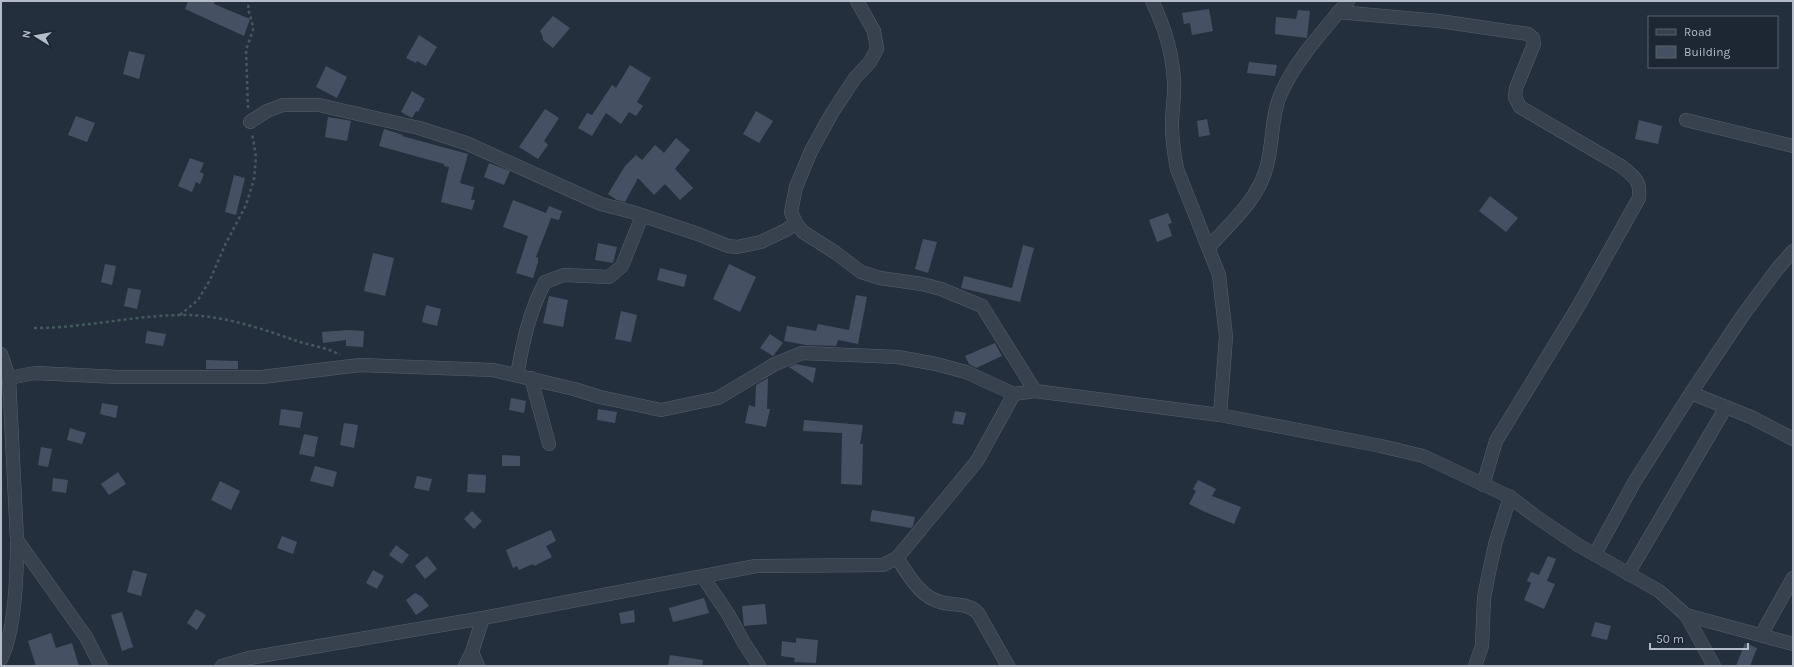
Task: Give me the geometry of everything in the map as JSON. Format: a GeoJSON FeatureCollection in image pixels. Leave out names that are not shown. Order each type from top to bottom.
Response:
{"type":"FeatureCollection","features":[{"type":"Feature","properties":{"kind":"street"},"geometry":{"type":"LineString","coordinates":[[856,1],[874,31],[877,49],[870,62],[855,78],[811,152],[796,187],[791,212],[796,223],[803,232],[836,253],[861,272],[880,278],[922,284],[941,289],[982,306],[1035,391]]}},
{"type":"Feature","properties":{"kind":"street"},"geometry":{"type":"LineString","coordinates":[[1152,1],[1164,26],[1170,51],[1174,82],[1172,126],[1173,152],[1177,169],[1219,275],[1226,338],[1220,415]]}},
{"type":"Feature","properties":{"kind":"street"},"geometry":{"type":"LineString","coordinates":[[1209,247],[1246,206],[1260,186],[1267,168],[1274,118],[1282,90],[1316,38],[1348,1]]}},
{"type":"Feature","properties":{"kind":"street"},"geometry":{"type":"LineString","coordinates":[[1338,12],[1439,21],[1528,34],[1534,38],[1534,44],[1516,88],[1515,97],[1520,107],[1622,166],[1636,179],[1640,186],[1639,198],[1579,305],[1496,441],[1483,484]]}},
{"type":"Feature","properties":{"kind":"street"},"geometry":{"type":"LineString","coordinates":[[250,122],[267,111],[283,104],[319,105],[419,128],[466,143],[601,204],[698,234],[728,246],[737,247],[760,242],[786,230],[796,223]]}},
{"type":"Feature","properties":{"kind":"street"},"geometry":{"type":"LineString","coordinates":[[1686,120],[1793,146]]}},
{"type":"Feature","properties":{"kind":"street"},"geometry":{"type":"LineString","coordinates":[[517,375],[524,338],[534,303],[545,282],[564,275],[609,277],[622,266],[642,216]]}},
{"type":"Feature","properties":{"kind":"street"},"geometry":{"type":"LineString","coordinates":[[1595,554],[1635,481],[1691,393],[1743,315],[1778,268],[1793,252]]}},
{"type":"Feature","properties":{"kind":"street"},"geometry":{"type":"LineString","coordinates":[[9,378],[35,373],[118,377],[262,377],[360,365],[492,370],[530,378],[600,397],[660,410],[718,398],[775,364],[802,353],[898,357],[936,364],[966,372],[1014,394],[1035,391],[1220,415],[1381,446],[1423,456],[1510,497],[1578,545],[1659,591],[1686,615],[1714,666]]}},
{"type":"Feature","properties":{"kind":"street"},"geometry":{"type":"LineString","coordinates":[[1,354],[9,378],[17,540],[17,571],[10,634],[1,659]]}},
{"type":"Feature","properties":{"kind":"street"},"geometry":{"type":"LineString","coordinates":[[530,378],[549,444]]}},
{"type":"Feature","properties":{"kind":"street"},"geometry":{"type":"LineString","coordinates":[[1691,393],[1751,417],[1793,439]]}},
{"type":"Feature","properties":{"kind":"street"},"geometry":{"type":"LineString","coordinates":[[222,666],[249,658],[483,618],[756,566],[883,565],[897,558],[977,461],[1014,394]]}},
{"type":"Feature","properties":{"kind":"street"},"geometry":{"type":"LineString","coordinates":[[1628,574],[1726,407]]}},
{"type":"Feature","properties":{"kind":"street"},"geometry":{"type":"LineString","coordinates":[[1475,666],[1482,646],[1484,598],[1496,541],[1510,497]]}},
{"type":"Feature","properties":{"kind":"street"},"geometry":{"type":"LineString","coordinates":[[17,540],[86,637],[101,666]]}},
{"type":"Feature","properties":{"kind":"street"},"geometry":{"type":"LineString","coordinates":[[897,558],[920,591],[939,602],[972,607],[978,613],[1008,666]]}},
{"type":"Feature","properties":{"kind":"street"},"geometry":{"type":"LineString","coordinates":[[703,577],[728,614],[759,666]]}},
{"type":"Feature","properties":{"kind":"street"},"geometry":{"type":"LineString","coordinates":[[1761,635],[1793,578]]}},
{"type":"Feature","properties":{"kind":"street"},"geometry":{"type":"LineString","coordinates":[[1686,615],[1793,644]]}},
{"type":"Feature","properties":{"kind":"street"},"geometry":{"type":"LineString","coordinates":[[465,666],[472,652],[483,618]]}},
{"type":"Feature","properties":{"kind":"street"},"geometry":{"type":"LineString","coordinates":[[472,652],[478,666]]}},
{"type":"Feature","properties":{"kind":"path"},"geometry":{"type":"LineString","coordinates":[[180,315],[198,300],[210,280],[225,244],[248,198],[254,179],[256,157],[250,122],[246,80],[246,50],[253,30],[248,9],[249,1]]}},
{"type":"Feature","properties":{"kind":"path"},"geometry":{"type":"LineString","coordinates":[[34,328],[58,328],[124,319],[180,315],[214,318],[255,326],[341,355]]}},
{"type":"Feature","properties":{"kind":"building"},"geometry":{"type":"Polygon","coordinates":[[[188,1],[215,1],[214,4],[250,19],[244,36],[185,9],[188,1]]]}},
{"type":"Feature","properties":{"kind":"building"},"geometry":{"type":"Polygon","coordinates":[[[1209,9],[1213,31],[1192,35],[1190,23],[1184,24],[1182,13],[1209,9]]]}},
{"type":"Feature","properties":{"kind":"building"},"geometry":{"type":"Polygon","coordinates":[[[1298,10],[1310,11],[1307,38],[1275,34],[1276,17],[1296,19],[1298,10]]]}},
{"type":"Feature","properties":{"kind":"building"},"geometry":{"type":"Polygon","coordinates":[[[553,16],[570,28],[553,48],[543,40],[540,31],[553,16]]]}},
{"type":"Feature","properties":{"kind":"building"},"geometry":{"type":"Polygon","coordinates":[[[419,35],[437,47],[426,66],[417,61],[416,63],[406,58],[419,35]]]}},
{"type":"Feature","properties":{"kind":"building"},"geometry":{"type":"Polygon","coordinates":[[[129,51],[145,55],[139,79],[123,74],[129,51]]]}},
{"type":"Feature","properties":{"kind":"building"},"geometry":{"type":"Polygon","coordinates":[[[1249,62],[1277,65],[1275,76],[1247,73],[1249,62]]]}},
{"type":"Feature","properties":{"kind":"building"},"geometry":{"type":"Polygon","coordinates":[[[630,65],[651,78],[637,102],[643,106],[636,116],[629,112],[621,124],[606,113],[592,136],[578,128],[587,113],[592,115],[612,85],[616,88],[630,65]]]}},
{"type":"Feature","properties":{"kind":"building"},"geometry":{"type":"Polygon","coordinates":[[[326,66],[347,77],[337,98],[316,87],[326,66]]]}},
{"type":"Feature","properties":{"kind":"building"},"geometry":{"type":"Polygon","coordinates":[[[412,91],[425,99],[418,112],[416,111],[412,118],[401,112],[412,91]]]}},
{"type":"Feature","properties":{"kind":"building"},"geometry":{"type":"Polygon","coordinates":[[[545,109],[559,118],[544,141],[548,145],[538,159],[519,147],[545,109]]]}},
{"type":"Feature","properties":{"kind":"building"},"geometry":{"type":"Polygon","coordinates":[[[756,111],[773,121],[759,143],[743,134],[756,111]]]}},
{"type":"Feature","properties":{"kind":"building"},"geometry":{"type":"Polygon","coordinates":[[[76,116],[95,123],[87,142],[68,135],[76,116]]]}},
{"type":"Feature","properties":{"kind":"building"},"geometry":{"type":"Polygon","coordinates":[[[328,117],[351,121],[347,141],[325,137],[328,117]]]}},
{"type":"Feature","properties":{"kind":"building"},"geometry":{"type":"Polygon","coordinates":[[[1207,119],[1210,135],[1199,137],[1197,121],[1207,119]]]}},
{"type":"Feature","properties":{"kind":"building"},"geometry":{"type":"Polygon","coordinates":[[[1639,120],[1662,126],[1658,144],[1635,139],[1639,120]]]}},
{"type":"Feature","properties":{"kind":"building"},"geometry":{"type":"Polygon","coordinates":[[[384,129],[403,135],[402,136],[468,154],[460,183],[474,187],[471,200],[475,200],[472,210],[441,202],[449,167],[444,166],[444,164],[379,146],[384,129]]]}},
{"type":"Feature","properties":{"kind":"building"},"geometry":{"type":"Polygon","coordinates":[[[676,138],[690,150],[675,169],[693,188],[680,200],[665,184],[654,195],[638,178],[625,202],[617,200],[608,194],[625,166],[636,155],[642,160],[655,145],[664,153],[676,138]]]}},
{"type":"Feature","properties":{"kind":"building"},"geometry":{"type":"Polygon","coordinates":[[[190,158],[204,163],[200,172],[204,174],[200,184],[196,182],[192,192],[178,186],[190,158]]]}},
{"type":"Feature","properties":{"kind":"building"},"geometry":{"type":"Polygon","coordinates":[[[489,163],[510,171],[504,185],[484,177],[489,163]]]}},
{"type":"Feature","properties":{"kind":"building"},"geometry":{"type":"Polygon","coordinates":[[[234,175],[245,178],[236,215],[225,212],[234,175]]]}},
{"type":"Feature","properties":{"kind":"building"},"geometry":{"type":"Polygon","coordinates":[[[1490,196],[1518,218],[1506,232],[1479,211],[1490,196]]]}},
{"type":"Feature","properties":{"kind":"building"},"geometry":{"type":"Polygon","coordinates":[[[513,200],[546,213],[549,206],[562,211],[559,220],[551,218],[536,257],[538,258],[538,262],[533,278],[516,273],[528,236],[503,227],[513,200]]]}},
{"type":"Feature","properties":{"kind":"building"},"geometry":{"type":"Polygon","coordinates":[[[1168,213],[1172,223],[1168,224],[1172,236],[1157,242],[1149,220],[1168,213]]]}},
{"type":"Feature","properties":{"kind":"building"},"geometry":{"type":"Polygon","coordinates":[[[923,239],[937,242],[928,273],[915,269],[923,239]]]}},
{"type":"Feature","properties":{"kind":"building"},"geometry":{"type":"Polygon","coordinates":[[[598,243],[617,247],[613,263],[595,260],[598,243]]]}},
{"type":"Feature","properties":{"kind":"building"},"geometry":{"type":"Polygon","coordinates":[[[1023,245],[1034,248],[1020,302],[961,288],[964,276],[1012,288],[1023,245]]]}},
{"type":"Feature","properties":{"kind":"building"},"geometry":{"type":"Polygon","coordinates":[[[373,253],[394,258],[385,296],[364,291],[373,253]]]}},
{"type":"Feature","properties":{"kind":"building"},"geometry":{"type":"Polygon","coordinates":[[[105,264],[116,266],[112,285],[101,282],[105,264]]]}},
{"type":"Feature","properties":{"kind":"building"},"geometry":{"type":"Polygon","coordinates":[[[729,264],[756,277],[740,312],[713,299],[729,264]]]}},
{"type":"Feature","properties":{"kind":"building"},"geometry":{"type":"Polygon","coordinates":[[[660,268],[687,275],[684,287],[657,280],[660,268]]]}},
{"type":"Feature","properties":{"kind":"building"},"geometry":{"type":"Polygon","coordinates":[[[128,288],[141,290],[137,309],[124,306],[128,288]]]}},
{"type":"Feature","properties":{"kind":"building"},"geometry":{"type":"Polygon","coordinates":[[[856,295],[867,297],[858,344],[838,340],[836,346],[806,345],[784,341],[787,326],[816,331],[818,324],[849,330],[856,295]]]}},
{"type":"Feature","properties":{"kind":"building"},"geometry":{"type":"Polygon","coordinates":[[[549,296],[568,300],[563,327],[543,323],[549,296]]]}},
{"type":"Feature","properties":{"kind":"building"},"geometry":{"type":"Polygon","coordinates":[[[426,305],[441,309],[437,326],[422,322],[426,305]]]}},
{"type":"Feature","properties":{"kind":"building"},"geometry":{"type":"Polygon","coordinates":[[[621,311],[637,315],[631,342],[615,339],[621,311]]]}},
{"type":"Feature","properties":{"kind":"building"},"geometry":{"type":"Polygon","coordinates":[[[349,330],[364,331],[363,347],[346,346],[346,340],[323,343],[322,332],[349,330]]]}},
{"type":"Feature","properties":{"kind":"building"},"geometry":{"type":"Polygon","coordinates":[[[147,331],[166,334],[163,346],[145,343],[147,331]]]}},
{"type":"Feature","properties":{"kind":"building"},"geometry":{"type":"Polygon","coordinates":[[[770,334],[783,343],[773,356],[760,348],[770,334]]]}},
{"type":"Feature","properties":{"kind":"building"},"geometry":{"type":"Polygon","coordinates":[[[995,343],[1002,356],[976,368],[969,364],[965,356],[995,343]]]}},
{"type":"Feature","properties":{"kind":"building"},"geometry":{"type":"Polygon","coordinates":[[[206,360],[238,361],[238,369],[206,369],[206,360]]]}},
{"type":"Feature","properties":{"kind":"building"},"geometry":{"type":"Polygon","coordinates":[[[796,364],[816,368],[813,383],[789,367],[796,364]]]}},
{"type":"Feature","properties":{"kind":"building"},"geometry":{"type":"Polygon","coordinates":[[[768,378],[767,409],[770,409],[766,427],[745,423],[749,405],[755,407],[756,385],[768,378]]]}},
{"type":"Feature","properties":{"kind":"building"},"geometry":{"type":"Polygon","coordinates":[[[511,398],[526,401],[524,413],[509,410],[511,398]]]}},
{"type":"Feature","properties":{"kind":"building"},"geometry":{"type":"Polygon","coordinates":[[[102,403],[118,406],[116,418],[100,414],[102,403]]]}},
{"type":"Feature","properties":{"kind":"building"},"geometry":{"type":"Polygon","coordinates":[[[281,409],[303,412],[300,428],[279,425],[281,409]]]}},
{"type":"Feature","properties":{"kind":"building"},"geometry":{"type":"Polygon","coordinates":[[[598,409],[617,412],[615,423],[597,420],[598,409]]]}},
{"type":"Feature","properties":{"kind":"building"},"geometry":{"type":"Polygon","coordinates":[[[955,411],[966,413],[963,425],[952,423],[955,411]]]}},
{"type":"Feature","properties":{"kind":"building"},"geometry":{"type":"Polygon","coordinates":[[[804,420],[863,425],[860,444],[863,444],[862,485],[841,484],[842,433],[803,431],[804,420]]]}},
{"type":"Feature","properties":{"kind":"building"},"geometry":{"type":"Polygon","coordinates":[[[344,423],[358,425],[354,448],[340,445],[344,423]]]}},
{"type":"Feature","properties":{"kind":"building"},"geometry":{"type":"Polygon","coordinates":[[[70,428],[86,433],[82,444],[67,440],[70,428]]]}},
{"type":"Feature","properties":{"kind":"building"},"geometry":{"type":"Polygon","coordinates":[[[304,434],[318,437],[314,457],[299,454],[304,434]]]}},
{"type":"Feature","properties":{"kind":"building"},"geometry":{"type":"Polygon","coordinates":[[[41,447],[52,449],[48,467],[38,465],[41,447]]]}},
{"type":"Feature","properties":{"kind":"building"},"geometry":{"type":"Polygon","coordinates":[[[502,455],[520,456],[520,466],[502,466],[502,455]]]}},
{"type":"Feature","properties":{"kind":"building"},"geometry":{"type":"Polygon","coordinates":[[[315,466],[337,472],[333,487],[310,481],[315,466]]]}},
{"type":"Feature","properties":{"kind":"building"},"geometry":{"type":"Polygon","coordinates":[[[118,472],[126,484],[109,495],[101,484],[118,472]]]}},
{"type":"Feature","properties":{"kind":"building"},"geometry":{"type":"Polygon","coordinates":[[[468,474],[486,475],[485,493],[467,492],[468,474]]]}},
{"type":"Feature","properties":{"kind":"building"},"geometry":{"type":"Polygon","coordinates":[[[417,476],[432,479],[429,491],[414,488],[417,476]]]}},
{"type":"Feature","properties":{"kind":"building"},"geometry":{"type":"Polygon","coordinates":[[[53,478],[68,480],[66,493],[52,491],[53,478]]]}},
{"type":"Feature","properties":{"kind":"building"},"geometry":{"type":"Polygon","coordinates":[[[1198,480],[1216,489],[1212,496],[1241,507],[1234,524],[1189,504],[1196,491],[1193,489],[1198,480]]]}},
{"type":"Feature","properties":{"kind":"building"},"geometry":{"type":"Polygon","coordinates":[[[220,481],[240,491],[231,510],[211,500],[220,481]]]}},
{"type":"Feature","properties":{"kind":"building"},"geometry":{"type":"Polygon","coordinates":[[[872,510],[915,517],[913,526],[911,528],[870,521],[872,510]]]}},
{"type":"Feature","properties":{"kind":"building"},"geometry":{"type":"Polygon","coordinates":[[[472,511],[482,521],[474,529],[464,519],[472,511]]]}},
{"type":"Feature","properties":{"kind":"building"},"geometry":{"type":"Polygon","coordinates":[[[551,530],[556,541],[546,546],[552,557],[534,566],[533,564],[519,570],[517,566],[513,568],[506,550],[551,530]]]}},
{"type":"Feature","properties":{"kind":"building"},"geometry":{"type":"Polygon","coordinates":[[[282,536],[297,542],[293,554],[277,548],[282,536]]]}},
{"type":"Feature","properties":{"kind":"building"},"geometry":{"type":"Polygon","coordinates":[[[396,545],[409,555],[402,564],[389,555],[396,545]]]}},
{"type":"Feature","properties":{"kind":"building"},"geometry":{"type":"Polygon","coordinates":[[[427,556],[437,569],[425,579],[415,566],[427,556]]]}},
{"type":"Feature","properties":{"kind":"building"},"geometry":{"type":"Polygon","coordinates":[[[1548,556],[1556,559],[1547,581],[1555,584],[1544,609],[1524,600],[1531,583],[1527,581],[1531,572],[1539,575],[1548,556]]]}},
{"type":"Feature","properties":{"kind":"building"},"geometry":{"type":"Polygon","coordinates":[[[133,570],[147,574],[141,596],[127,592],[133,570]]]}},
{"type":"Feature","properties":{"kind":"building"},"geometry":{"type":"Polygon","coordinates":[[[373,570],[384,576],[377,589],[366,583],[373,570]]]}},
{"type":"Feature","properties":{"kind":"building"},"geometry":{"type":"Polygon","coordinates":[[[415,593],[422,597],[429,606],[416,615],[406,600],[415,593]]]}},
{"type":"Feature","properties":{"kind":"building"},"geometry":{"type":"Polygon","coordinates":[[[704,598],[709,613],[673,622],[669,608],[704,598]]]}},
{"type":"Feature","properties":{"kind":"building"},"geometry":{"type":"Polygon","coordinates":[[[765,604],[767,624],[744,626],[742,606],[765,604]]]}},
{"type":"Feature","properties":{"kind":"building"},"geometry":{"type":"Polygon","coordinates":[[[196,609],[206,615],[197,630],[187,623],[196,609]]]}},
{"type":"Feature","properties":{"kind":"building"},"geometry":{"type":"Polygon","coordinates":[[[634,610],[635,622],[621,624],[619,613],[634,610]]]}},
{"type":"Feature","properties":{"kind":"building"},"geometry":{"type":"Polygon","coordinates":[[[122,612],[133,647],[122,651],[111,615],[122,612]]]}},
{"type":"Feature","properties":{"kind":"building"},"geometry":{"type":"Polygon","coordinates":[[[1595,622],[1611,626],[1607,640],[1591,636],[1595,622]]]}},
{"type":"Feature","properties":{"kind":"building"},"geometry":{"type":"Polygon","coordinates":[[[51,633],[56,648],[72,643],[79,666],[36,666],[28,641],[51,633]]]}},
{"type":"Feature","properties":{"kind":"building"},"geometry":{"type":"Polygon","coordinates":[[[796,638],[818,640],[816,663],[794,662],[795,658],[781,656],[782,641],[796,643],[796,638]]]}},
{"type":"Feature","properties":{"kind":"building"},"geometry":{"type":"Polygon","coordinates":[[[1745,643],[1757,648],[1750,666],[1736,666],[1745,643]]]}},
{"type":"Feature","properties":{"kind":"building"},"geometry":{"type":"Polygon","coordinates":[[[670,655],[703,660],[702,666],[668,666],[670,655]]]}}]}
